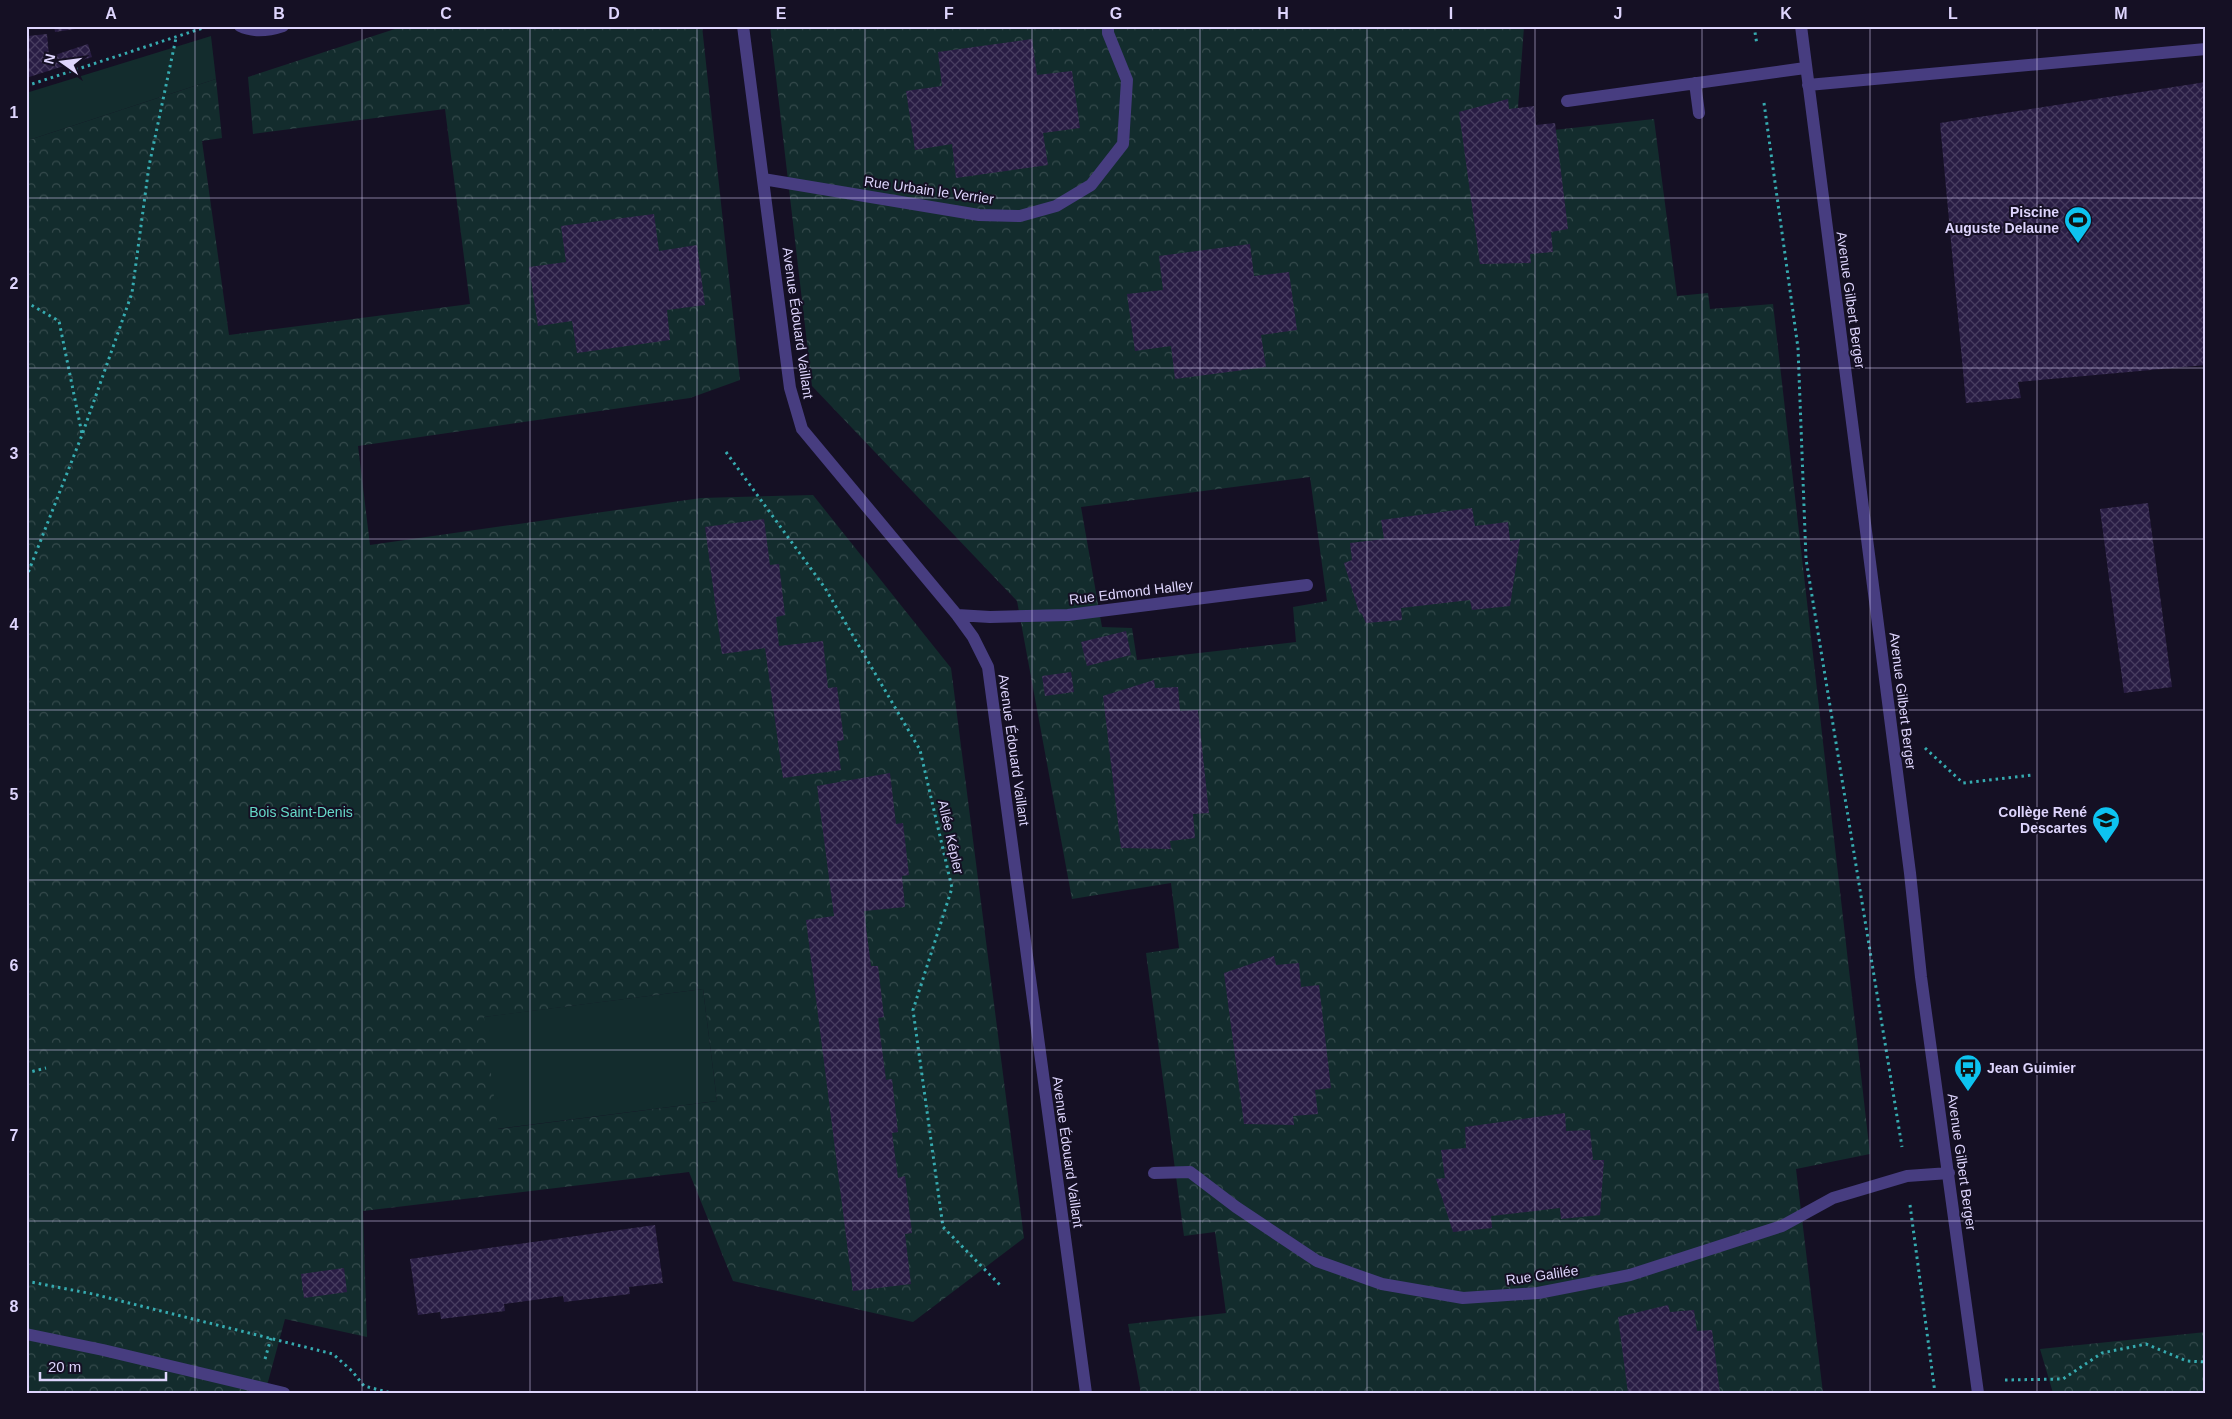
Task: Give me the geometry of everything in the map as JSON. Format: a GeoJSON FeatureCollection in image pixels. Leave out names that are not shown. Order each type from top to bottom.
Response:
{"type":"FeatureCollection","features":[{"type":"Feature","properties":{"kind":"street"},"geometry":{"type":"LineString","coordinates":[[240,26],[248,30],[262,30],[283,26]]}},
{"type":"Feature","properties":{"kind":"street","name":"Avenue Édouard Vaillant"},"geometry":{"type":"LineString","coordinates":[[743,26],[790,388],[802,429],[957,615],[973,637],[988,667],[1086,1393]]}},
{"type":"Feature","properties":{"kind":"street","name":"Rue Urbain le Verrier"},"geometry":{"type":"LineString","coordinates":[[763,179],[979,216],[1020,216],[1056,206],[1091,185],[1123,144],[1127,80],[1108,33],[1108,26]]}},
{"type":"Feature","properties":{"kind":"street","name":"Avenue Gilbert Berger"},"geometry":{"type":"LineString","coordinates":[[1802,26],[1921,977],[1977,1386],[1984,1393]]}},
{"type":"Feature","properties":{"kind":"street"},"geometry":{"type":"LineString","coordinates":[[1808,85],[2206,49]]}},
{"type":"Feature","properties":{"kind":"street"},"geometry":{"type":"LineString","coordinates":[[1567,101],[1806,68]]}},
{"type":"Feature","properties":{"kind":"street"},"geometry":{"type":"LineString","coordinates":[[1695,83],[1699,113]]}},
{"type":"Feature","properties":{"kind":"street","name":"Rue Edmond Halley"},"geometry":{"type":"LineString","coordinates":[[957,615],[1068,615],[1307,585]]}},
{"type":"Feature","properties":{"kind":"street","name":"Rue Galilée"},"geometry":{"type":"LineString","coordinates":[[1154,1173],[1190,1172],[1236,1207],[1317,1261],[1382,1284],[1463,1298],[1538,1293],[1630,1275],[1782,1226],[1833,1198],[1907,1176],[1949,1173]]}},
{"type":"Feature","properties":{"kind":"street"},"geometry":{"type":"LineString","coordinates":[[26,1334],[103,1350],[284,1393]]}},
{"type":"Feature","properties":{"kind":"path"},"geometry":{"type":"LineString","coordinates":[[26,86],[209,26]]}},
{"type":"Feature","properties":{"kind":"path"},"geometry":{"type":"LineString","coordinates":[[1754,26],[1798,348],[1806,559],[1907,1176],[1935,1393]]}},
{"type":"Feature","properties":{"kind":"path"},"geometry":{"type":"LineString","coordinates":[[26,578],[82,435],[132,293],[149,166],[176,38]]}},
{"type":"Feature","properties":{"kind":"path"},"geometry":{"type":"LineString","coordinates":[[26,302],[59,321],[82,435]]}},
{"type":"Feature","properties":{"kind":"path","name":"Allée Képler"},"geometry":{"type":"LineString","coordinates":[[726,452],[825,588],[920,750],[952,888],[913,1010],[944,1227],[1000,1285]]}},
{"type":"Feature","properties":{"kind":"path"},"geometry":{"type":"LineString","coordinates":[[1890,718],[1963,783],[2033,775]]}},
{"type":"Feature","properties":{"kind":"path"},"geometry":{"type":"LineString","coordinates":[[26,1073],[46,1068]]}},
{"type":"Feature","properties":{"kind":"path"},"geometry":{"type":"LineString","coordinates":[[26,1281],[93,1294],[333,1354],[352,1371],[364,1386],[391,1393]]}},
{"type":"Feature","properties":{"kind":"path"},"geometry":{"type":"LineString","coordinates":[[1977,1386],[2063,1379],[2102,1353],[2146,1344],[2187,1361],[2206,1362]]}},
{"type":"Feature","properties":{"kind":"green space","name":"Bois Saint-Denis"},"geometry":{"type":"Polygon","coordinates":[[[404,26],[702,26],[740,380],[690,398],[358,446],[370,545],[701,498],[813,495],[951,668],[1024,1238],[913,1322],[733,1281],[689,1172],[363,1211],[367,1337],[285,1319],[265,1393],[26,1393],[26,141],[216,79],[222,138],[202,141],[229,335],[470,304],[445,109],[253,134],[248,77],[404,26]],[[703,989],[484,1017],[498,1129],[717,1101],[703,989]]]}},
{"type":"Feature","properties":{"kind":"green space"},"geometry":{"type":"Polygon","coordinates":[[[770,26],[1535,26],[1524,27],[1516,134],[1654,119],[1677,296],[1708,293],[1710,309],[1773,304],[1870,1154],[1796,1169],[1823,1393],[1141,1393],[1128,1324],[1226,1313],[1215,1232],[1184,1236],[1146,953],[1179,948],[1171,883],[1072,899],[1017,601],[812,386],[770,26]],[[1310,477],[1081,507],[1102,627],[1132,628],[1137,660],[1296,642],[1293,607],[1327,601],[1310,477]]]}},
{"type":"Feature","properties":{"kind":"green space"},"geometry":{"type":"Polygon","coordinates":[[[211,36],[216,79],[26,141],[26,93],[211,36]]]}},
{"type":"Feature","properties":{"kind":"green space"},"geometry":{"type":"Polygon","coordinates":[[[703,989],[717,1101],[497,1129],[483,1017],[703,989]]]}},
{"type":"Feature","properties":{"kind":"green space"},"geometry":{"type":"Polygon","coordinates":[[[2206,1332],[2206,1393],[2053,1393],[2040,1349],[2206,1332]]]}},
{"type":"Feature","properties":{"kind":"building"},"geometry":{"type":"Polygon","coordinates":[[[54,26],[89,26],[89,27],[55,32],[54,26]]]}},
{"type":"Feature","properties":{"kind":"building"},"geometry":{"type":"Polygon","coordinates":[[[47,34],[49,57],[88,44],[92,57],[26,78],[28,36],[47,34]]]}},
{"type":"Feature","properties":{"kind":"building"},"geometry":{"type":"Polygon","coordinates":[[[1032,39],[1037,75],[1072,71],[1080,128],[1043,133],[1048,165],[956,178],[952,144],[915,150],[906,91],[942,86],[938,52],[1032,39]]]}},
{"type":"Feature","properties":{"kind":"building","name":"Piscine Auguste Delaune"},"geometry":{"type":"Polygon","coordinates":[[[2206,82],[2206,365],[2018,382],[2021,398],[1966,403],[1940,123],[2206,82]]]}},
{"type":"Feature","properties":{"kind":"building"},"geometry":{"type":"Polygon","coordinates":[[[1508,99],[1509,109],[1534,106],[1536,125],[1555,123],[1568,229],[1551,232],[1553,252],[1530,254],[1531,263],[1480,264],[1459,112],[1508,99]]]}},
{"type":"Feature","properties":{"kind":"building"},"geometry":{"type":"Polygon","coordinates":[[[654,214],[659,251],[697,245],[705,305],[667,310],[670,340],[577,353],[572,321],[538,326],[529,267],[566,262],[561,226],[654,214]]]}},
{"type":"Feature","properties":{"kind":"building"},"geometry":{"type":"Polygon","coordinates":[[[1250,244],[1254,276],[1289,272],[1297,330],[1261,335],[1266,367],[1175,379],[1171,346],[1135,351],[1127,294],[1163,290],[1159,256],[1250,244]]]}},
{"type":"Feature","properties":{"kind":"building"},"geometry":{"type":"Polygon","coordinates":[[[2148,503],[2172,687],[2124,693],[2100,509],[2148,503]]]}},
{"type":"Feature","properties":{"kind":"building"},"geometry":{"type":"Polygon","coordinates":[[[1472,508],[1475,526],[1508,522],[1510,541],[1520,539],[1510,606],[1472,610],[1470,600],[1401,608],[1402,620],[1366,623],[1359,612],[1344,563],[1352,560],[1350,543],[1384,539],[1381,520],[1472,508]]]}},
{"type":"Feature","properties":{"kind":"building"},"geometry":{"type":"Polygon","coordinates":[[[764,519],[770,565],[779,564],[785,615],[776,617],[779,646],[823,641],[828,688],[837,687],[844,740],[837,741],[841,770],[783,778],[765,648],[722,654],[705,527],[764,519]]]}},
{"type":"Feature","properties":{"kind":"building"},"geometry":{"type":"Polygon","coordinates":[[[1126,631],[1131,655],[1087,666],[1081,642],[1126,631]]]}},
{"type":"Feature","properties":{"kind":"building"},"geometry":{"type":"Polygon","coordinates":[[[1071,672],[1074,692],[1045,696],[1042,676],[1071,672]]]}},
{"type":"Feature","properties":{"kind":"building"},"geometry":{"type":"Polygon","coordinates":[[[1154,680],[1155,688],[1178,687],[1180,711],[1198,710],[1209,813],[1193,814],[1195,838],[1170,841],[1171,849],[1121,848],[1103,696],[1154,680]]]}},
{"type":"Feature","properties":{"kind":"building"},"geometry":{"type":"Polygon","coordinates":[[[890,773],[896,824],[903,823],[909,875],[902,876],[905,907],[864,911],[871,966],[878,966],[884,1017],[878,1018],[886,1080],[892,1079],[898,1132],[892,1133],[898,1178],[905,1176],[912,1233],[905,1234],[911,1284],[853,1291],[806,920],[834,916],[817,786],[890,773]]]}},
{"type":"Feature","properties":{"kind":"building"},"geometry":{"type":"Polygon","coordinates":[[[1274,956],[1276,965],[1299,963],[1301,987],[1319,985],[1331,1088],[1315,1090],[1318,1114],[1293,1116],[1294,1125],[1244,1124],[1224,973],[1274,956]]]}},
{"type":"Feature","properties":{"kind":"building"},"geometry":{"type":"Polygon","coordinates":[[[1565,1113],[1566,1131],[1590,1130],[1593,1160],[1604,1160],[1600,1215],[1561,1219],[1560,1208],[1491,1216],[1492,1228],[1453,1232],[1436,1179],[1445,1178],[1441,1150],[1466,1148],[1465,1127],[1565,1113]]]}},
{"type":"Feature","properties":{"kind":"building"},"geometry":{"type":"Polygon","coordinates":[[[655,1225],[663,1283],[629,1287],[630,1294],[564,1302],[563,1296],[504,1304],[505,1311],[441,1319],[440,1312],[418,1315],[410,1259],[655,1225]]]}},
{"type":"Feature","properties":{"kind":"building"},"geometry":{"type":"Polygon","coordinates":[[[344,1268],[347,1292],[304,1298],[301,1274],[344,1268]]]}},
{"type":"Feature","properties":{"kind":"building"},"geometry":{"type":"Polygon","coordinates":[[[1668,1305],[1670,1312],[1694,1310],[1697,1331],[1712,1330],[1720,1393],[1628,1393],[1618,1317],[1668,1305]]]}},
{"type":"Feature","properties":{"kind":"place","name":"Piscine Auguste Delaune"},"geometry":{"type":"Point","coordinates":[2078,244]}},
{"type":"Feature","properties":{"kind":"place","name":"Collège René Descartes"},"geometry":{"type":"Point","coordinates":[2106,844]}},
{"type":"Feature","properties":{"kind":"place","name":"Jean Guimier"},"geometry":{"type":"Point","coordinates":[1968,1092]}}]}
